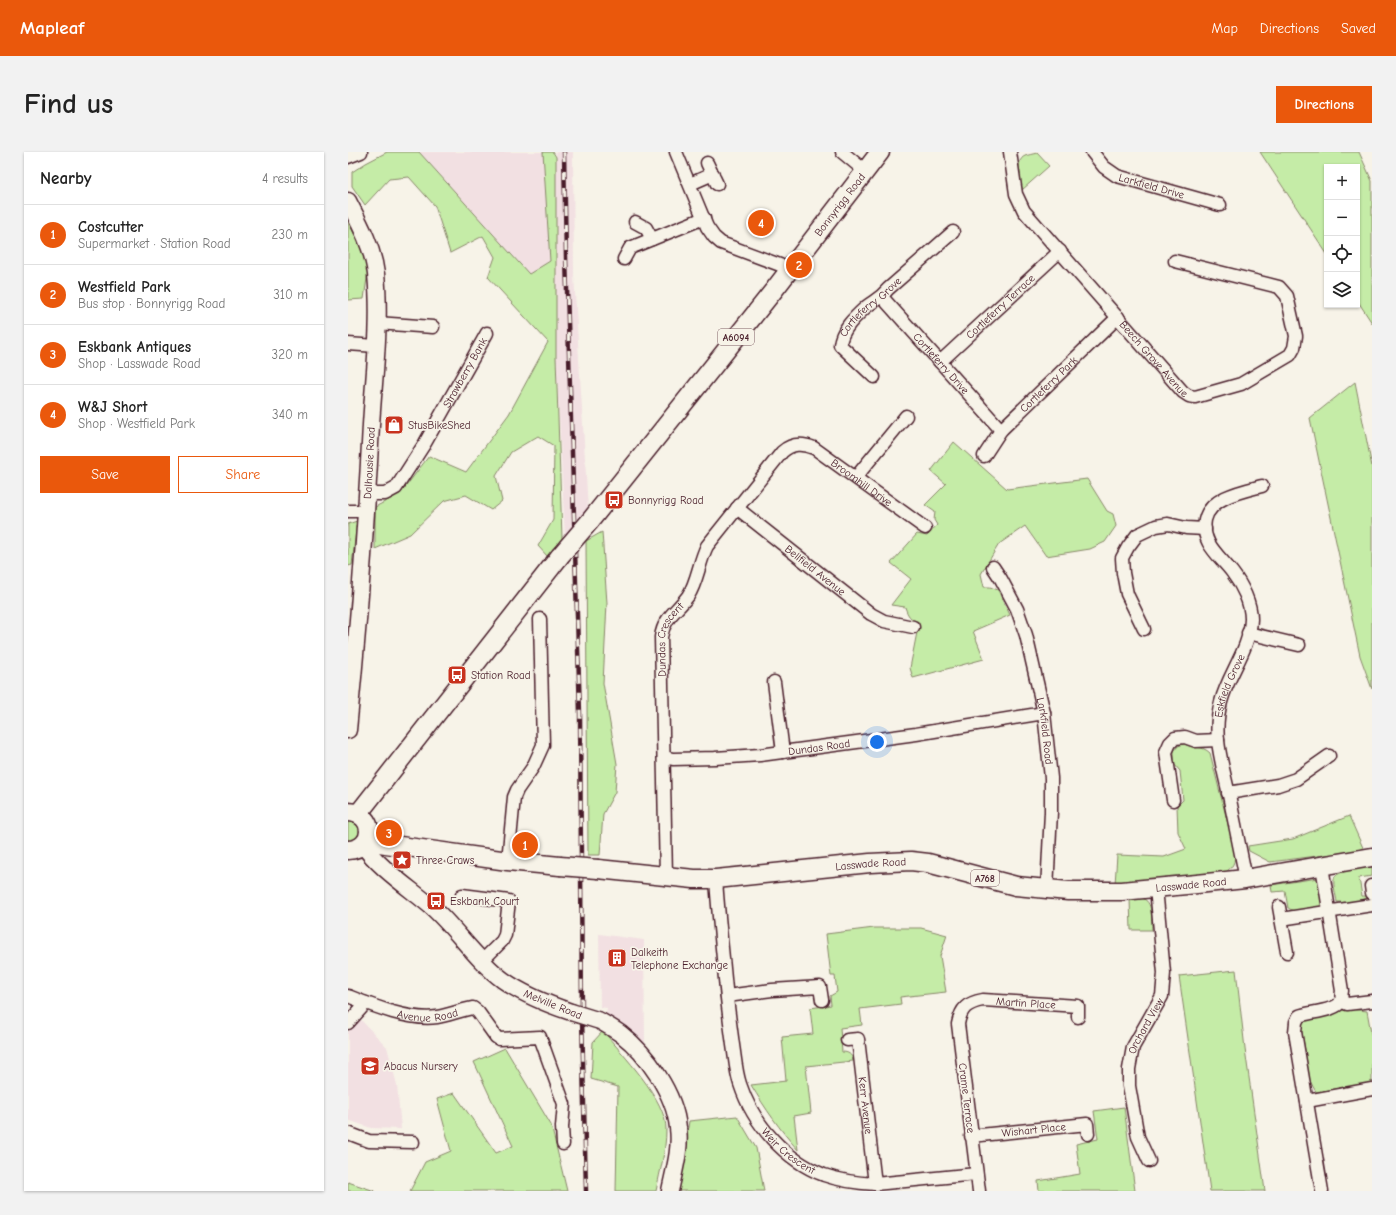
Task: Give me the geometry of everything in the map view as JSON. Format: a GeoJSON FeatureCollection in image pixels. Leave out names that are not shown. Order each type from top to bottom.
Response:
{"type":"FeatureCollection","features":[{"type":"Feature","properties":{"kind":"main road","name":"Bonnyrigg Road"},"geometry":{"type":"LineString","coordinates":[[353,813],[590,520],[788,271],[880,152]]}},
{"type":"Feature","properties":{"kind":"main road","name":"Dalhousie Road"},"geometry":{"type":"LineString","coordinates":[[348,201],[360,223],[373,257],[376,273],[377,323],[366,511],[354,621],[348,730]]}},
{"type":"Feature","properties":{"kind":"main road","name":"A6094"},"geometry":{"type":"LineString","coordinates":[[353,813],[366,821],[368,825],[369,831],[360,845]]}},
{"type":"Feature","properties":{"kind":"main road","name":"Lasswade Road"},"geometry":{"type":"LineString","coordinates":[[360,845],[386,844],[508,861],[694,879],[716,879],[870,863],[911,861],[1009,884],[1047,889],[1122,891],[1245,878],[1372,857]]}},
{"type":"Feature","properties":{"kind":"main road","name":"Melville Road"},"geometry":{"type":"LineString","coordinates":[[360,845],[434,910],[502,979],[524,994],[546,1004],[600,1021],[620,1033],[634,1045],[652,1067],[666,1090],[677,1116],[679,1142],[670,1191]]}},
{"type":"Feature","properties":{"kind":"street"},"geometry":{"type":"LineString","coordinates":[[348,157],[361,152]]}},
{"type":"Feature","properties":{"kind":"street"},"geometry":{"type":"LineString","coordinates":[[676,152],[707,228],[714,237],[721,243],[780,265],[788,271]]}},
{"type":"Feature","properties":{"kind":"street"},"geometry":{"type":"LineString","coordinates":[[842,152],[865,171]]}},
{"type":"Feature","properties":{"kind":"street","name":"Beech Grove Avenue"},"geometry":{"type":"LineString","coordinates":[[1010,152],[1016,194],[1024,211],[1183,392],[1189,396],[1195,397],[1241,384],[1290,355],[1294,348],[1296,336],[1287,296],[1279,287],[1188,259],[1175,261]]}},
{"type":"Feature","properties":{"kind":"street","name":"Larkfield Drive"},"geometry":{"type":"LineString","coordinates":[[1092,152],[1104,167],[1117,176],[1220,205]]}},
{"type":"Feature","properties":{"kind":"street"},"geometry":{"type":"LineString","coordinates":[[690,184],[715,179],[707,163]]}},
{"type":"Feature","properties":{"kind":"street"},"geometry":{"type":"LineString","coordinates":[[624,259],[630,248],[704,218]]}},
{"type":"Feature","properties":{"kind":"street"},"geometry":{"type":"LineString","coordinates":[[635,222],[646,228],[652,239]]}},
{"type":"Feature","properties":{"kind":"street","name":"Cortleferry Grove"},"geometry":{"type":"LineString","coordinates":[[874,377],[840,345],[840,336],[848,325],[866,307],[882,297],[888,289],[940,238],[953,232]]}},
{"type":"Feature","properties":{"kind":"street","name":"Cortleferry Terrace"},"geometry":{"type":"LineString","coordinates":[[940,362],[1060,251]]}},
{"type":"Feature","properties":{"kind":"street","name":"Cortleferry Drive"},"geometry":{"type":"LineString","coordinates":[[882,297],[1001,430]]}},
{"type":"Feature","properties":{"kind":"street","name":"Cortleferry Park"},"geometry":{"type":"LineString","coordinates":[[984,456],[1001,430],[1118,317]]}},
{"type":"Feature","properties":{"kind":"street"},"geometry":{"type":"LineString","coordinates":[[377,323],[433,327]]}},
{"type":"Feature","properties":{"kind":"street","name":"Strawberry Bank"},"geometry":{"type":"LineString","coordinates":[[367,494],[385,494],[396,488],[426,443],[487,333]]}},
{"type":"Feature","properties":{"kind":"street"},"geometry":{"type":"LineString","coordinates":[[348,344],[376,346]]}},
{"type":"Feature","properties":{"kind":"street"},"geometry":{"type":"LineString","coordinates":[[856,478],[906,420]]}},
{"type":"Feature","properties":{"kind":"street","name":"Broomhill Drive"},"geometry":{"type":"LineString","coordinates":[[795,444],[805,444],[814,448],[925,528]]}},
{"type":"Feature","properties":{"kind":"street","name":"Dundas Crescent"},"geometry":{"type":"LineString","coordinates":[[666,876],[662,628],[688,595],[707,546],[782,452],[788,446],[795,444]]}},
{"type":"Feature","properties":{"kind":"street"},"geometry":{"type":"LineString","coordinates":[[1144,629],[1127,594],[1123,573],[1122,558],[1137,535],[1156,526],[1168,524],[1186,528],[1205,529],[1206,520],[1210,510],[1221,500],[1238,492],[1262,486]]}},
{"type":"Feature","properties":{"kind":"street","name":"Bellfield Avenue"},"geometry":{"type":"LineString","coordinates":[[737,508],[871,614],[884,621],[898,619],[913,627]]}},
{"type":"Feature","properties":{"kind":"street"},"geometry":{"type":"LineString","coordinates":[[348,511],[366,511]]}},
{"type":"Feature","properties":{"kind":"street","name":"Eskfield Grove"},"geometry":{"type":"LineString","coordinates":[[1205,529],[1206,538],[1211,548],[1232,572],[1242,587],[1249,606],[1251,619],[1246,644],[1227,685],[1221,702],[1217,722],[1221,765],[1245,878]]}},
{"type":"Feature","properties":{"kind":"street","name":"Larkfield Road"},"geometry":{"type":"LineString","coordinates":[[993,567],[996,581],[1017,609],[1026,635],[1044,713],[1051,778],[1047,889]]}},
{"type":"Feature","properties":{"kind":"street"},"geometry":{"type":"LineString","coordinates":[[508,861],[514,797],[517,790],[533,767],[543,745],[540,619]]}},
{"type":"Feature","properties":{"kind":"street"},"geometry":{"type":"LineString","coordinates":[[1248,633],[1299,645]]}},
{"type":"Feature","properties":{"kind":"street"},"geometry":{"type":"LineString","coordinates":[[774,682],[783,752]]}},
{"type":"Feature","properties":{"kind":"street","name":"Dundas Road"},"geometry":{"type":"LineString","coordinates":[[664,757],[673,759],[715,758],[783,752],[916,734],[1044,713]]}},
{"type":"Feature","properties":{"kind":"street"},"geometry":{"type":"LineString","coordinates":[[1173,800],[1166,752],[1170,743],[1175,738],[1185,737],[1196,741],[1218,740]]}},
{"type":"Feature","properties":{"kind":"street"},"geometry":{"type":"LineString","coordinates":[[1228,793],[1278,785],[1296,779],[1329,756]]}},
{"type":"Feature","properties":{"kind":"street"},"geometry":{"type":"LineString","coordinates":[[1322,866],[1342,991],[1341,1001],[1337,1006],[1330,1009],[1300,1016],[1296,1022],[1295,1032],[1322,1191]]}},
{"type":"Feature","properties":{"kind":"street","name":"Weir Crescent"},"geometry":{"type":"LineString","coordinates":[[716,879],[726,996],[736,1069],[746,1101],[754,1116],[766,1131],[794,1159],[824,1175],[842,1180],[875,1184],[976,1174]]}},
{"type":"Feature","properties":{"kind":"street","name":"Orchard View"},"geometry":{"type":"LineString","coordinates":[[1149,1162],[1138,1137],[1129,1086],[1129,1069],[1133,1047],[1162,996],[1164,973],[1156,888]]}},
{"type":"Feature","properties":{"kind":"street"},"geometry":{"type":"LineString","coordinates":[[462,895],[509,901],[505,935],[502,941],[483,960]]}},
{"type":"Feature","properties":{"kind":"street"},"geometry":{"type":"LineString","coordinates":[[1287,952],[1280,913],[1330,911],[1372,905]]}},
{"type":"Feature","properties":{"kind":"street"},"geometry":{"type":"LineString","coordinates":[[726,996],[772,990],[820,987],[822,1000]]}},
{"type":"Feature","properties":{"kind":"street","name":"Avenue Road"},"geometry":{"type":"LineString","coordinates":[[348,996],[407,1016],[424,1018],[437,1017],[473,1008],[478,1012],[499,1039],[540,1037],[564,1104],[562,1144]]}},
{"type":"Feature","properties":{"kind":"street","name":"Martin Place"},"geometry":{"type":"LineString","coordinates":[[965,1007],[973,1002],[983,1000],[1078,1006],[1078,1017]]}},
{"type":"Feature","properties":{"kind":"street"},"geometry":{"type":"LineString","coordinates":[[1341,1001],[1347,1004],[1372,1001]]}},
{"type":"Feature","properties":{"kind":"street"},"geometry":{"type":"LineString","coordinates":[[348,1023],[366,1003]]}},
{"type":"Feature","properties":{"kind":"street","name":"Crame Terrace"},"geometry":{"type":"LineString","coordinates":[[965,1007],[960,1015],[958,1024],[979,1191]]}},
{"type":"Feature","properties":{"kind":"street","name":"Kerr Avenue"},"geometry":{"type":"LineString","coordinates":[[847,1040],[858,1039],[875,1184]]}},
{"type":"Feature","properties":{"kind":"street"},"geometry":{"type":"LineString","coordinates":[[1307,1101],[1372,1089]]}},
{"type":"Feature","properties":{"kind":"street","name":"Wishart Place"},"geometry":{"type":"LineString","coordinates":[[971,1136],[1087,1124],[1088,1134]]}},
{"type":"Feature","properties":{"kind":"street"},"geometry":{"type":"LineString","coordinates":[[348,1133],[369,1141],[413,1142]]}},
{"type":"Feature","properties":{"kind":"shaded area"},"geometry":{"type":"Polygon","coordinates":[[[419,152],[547,152],[550,261],[529,274],[419,152]]]}},
{"type":"Feature","properties":{"kind":"shaded area"},"geometry":{"type":"Polygon","coordinates":[[[556,152],[573,152],[574,275],[588,509],[565,538],[556,357],[556,152]]]}},
{"type":"Feature","properties":{"kind":"shaded area"},"geometry":{"type":"Polygon","coordinates":[[[599,934],[644,940],[645,1043],[633,1032],[606,1014],[607,1008],[600,1007],[599,934]]]}},
{"type":"Feature","properties":{"kind":"shaded area","name":"Abacus Nursery"},"geometry":{"type":"Polygon","coordinates":[[[360,1019],[387,1047],[397,1085],[401,1129],[371,1128],[348,1120],[348,1032],[360,1019]]]}},
{"type":"Feature","properties":{"kind":"green space"},"geometry":{"type":"Polygon","coordinates":[[[387,152],[419,152],[529,274],[550,261],[543,152],[553,152],[556,157],[556,357],[562,538],[548,557],[538,546],[553,520],[554,446],[538,436],[511,452],[496,476],[502,501],[491,510],[466,495],[444,501],[410,534],[375,549],[375,507],[400,494],[429,456],[466,472],[509,414],[548,342],[488,277],[495,257],[483,236],[450,253],[435,206],[409,177],[389,179],[365,205],[352,186],[352,172],[387,152]]]}},
{"type":"Feature","properties":{"kind":"green space"},"geometry":{"type":"Polygon","coordinates":[[[1260,152],[1359,152],[1372,181],[1372,323],[1360,305],[1360,164],[1324,164],[1324,249],[1260,152]]]}},
{"type":"Feature","properties":{"kind":"green space"},"geometry":{"type":"Polygon","coordinates":[[[1037,153],[1049,166],[1022,190],[1019,171],[1020,162],[1025,156],[1037,153]]]}},
{"type":"Feature","properties":{"kind":"green space"},"geometry":{"type":"Polygon","coordinates":[[[348,221],[361,248],[368,271],[364,299],[348,300],[348,221]]]}},
{"type":"Feature","properties":{"kind":"green space"},"geometry":{"type":"Polygon","coordinates":[[[1355,382],[1372,467],[1372,689],[1360,656],[1310,418],[1355,382]]]}},
{"type":"Feature","properties":{"kind":"green space"},"geometry":{"type":"Polygon","coordinates":[[[954,442],[1007,489],[1087,479],[1107,511],[1113,514],[1116,526],[1105,542],[1090,549],[1046,556],[1025,526],[999,544],[981,574],[984,587],[990,587],[998,590],[1010,615],[973,631],[984,659],[913,678],[910,668],[919,622],[910,617],[905,607],[891,605],[911,579],[891,563],[917,534],[927,536],[937,525],[934,520],[935,512],[925,505],[946,484],[931,471],[954,442]]]}},
{"type":"Feature","properties":{"kind":"green space"},"geometry":{"type":"Polygon","coordinates":[[[357,521],[352,565],[348,566],[348,524],[357,521]]]}},
{"type":"Feature","properties":{"kind":"green space"},"geometry":{"type":"Polygon","coordinates":[[[602,532],[607,603],[603,683],[617,764],[615,792],[603,814],[600,855],[588,855],[586,541],[602,532]]]}},
{"type":"Feature","properties":{"kind":"green space"},"geometry":{"type":"Polygon","coordinates":[[[1184,744],[1204,749],[1210,753],[1234,848],[1235,859],[1233,864],[1226,872],[1115,884],[1117,855],[1164,857],[1186,849],[1178,832],[1177,806],[1183,800],[1180,771],[1174,764],[1174,751],[1178,746],[1184,744]]]}},
{"type":"Feature","properties":{"kind":"green space"},"geometry":{"type":"Polygon","coordinates":[[[1349,816],[1364,850],[1270,862],[1249,851],[1248,846],[1293,839],[1349,816]]]}},
{"type":"Feature","properties":{"kind":"green space"},"geometry":{"type":"Polygon","coordinates":[[[348,822],[357,825],[359,833],[357,839],[348,842],[348,822]]]}},
{"type":"Feature","properties":{"kind":"green space"},"geometry":{"type":"Polygon","coordinates":[[[1372,867],[1372,876],[1359,878],[1362,896],[1370,896],[1365,901],[1341,905],[1341,902],[1337,902],[1334,879],[1339,873],[1372,867]]]}},
{"type":"Feature","properties":{"kind":"green space"},"geometry":{"type":"Polygon","coordinates":[[[1318,878],[1324,905],[1322,907],[1294,911],[1288,908],[1285,891],[1272,892],[1271,885],[1318,878]]]}},
{"type":"Feature","properties":{"kind":"green space"},"geometry":{"type":"Polygon","coordinates":[[[1141,898],[1148,903],[1150,907],[1152,916],[1152,930],[1131,930],[1130,899],[1141,898]]]}},
{"type":"Feature","properties":{"kind":"green space"},"geometry":{"type":"Polygon","coordinates":[[[874,928],[921,928],[947,935],[940,956],[946,992],[900,997],[901,1004],[860,1009],[862,1025],[840,1028],[842,1052],[849,1054],[853,1061],[806,1066],[811,1113],[794,1116],[798,1150],[773,1119],[751,1085],[786,1081],[782,1037],[813,1034],[810,1008],[831,1005],[830,996],[837,992],[835,976],[831,976],[826,934],[874,928]]]}},
{"type":"Feature","properties":{"kind":"green space"},"geometry":{"type":"Polygon","coordinates":[[[1236,970],[1245,1049],[1265,1191],[1210,1191],[1179,976],[1236,970]]]}},
{"type":"Feature","properties":{"kind":"green space"},"geometry":{"type":"Polygon","coordinates":[[[1342,1008],[1367,1011],[1372,1038],[1372,1083],[1316,1092],[1310,1081],[1301,1026],[1306,1019],[1342,1008]]]}},
{"type":"Feature","properties":{"kind":"green space"},"geometry":{"type":"Polygon","coordinates":[[[603,1031],[632,1065],[652,1092],[664,1118],[666,1130],[665,1145],[656,1191],[616,1191],[618,1087],[591,1079],[593,1042],[603,1031]]]}},
{"type":"Feature","properties":{"kind":"green space"},"geometry":{"type":"Polygon","coordinates":[[[505,1048],[551,1125],[567,1191],[410,1191],[425,1162],[451,1151],[437,1099],[454,1093],[496,1153],[513,1146],[474,1062],[505,1048]]]}},
{"type":"Feature","properties":{"kind":"green space"},"geometry":{"type":"Polygon","coordinates":[[[1124,1107],[1135,1191],[1039,1191],[1038,1181],[1080,1174],[1076,1144],[1098,1139],[1094,1111],[1124,1107]]]}},
{"type":"Feature","properties":{"kind":"green space"},"geometry":{"type":"Polygon","coordinates":[[[737,1116],[756,1148],[764,1191],[678,1191],[689,1121],[737,1116]]]}},
{"type":"Feature","properties":{"kind":"green space"},"geometry":{"type":"Polygon","coordinates":[[[348,1182],[375,1191],[348,1191],[348,1182]]]}},
{"type":"Feature","properties":{"kind":"railway"},"geometry":{"type":"LineString","coordinates":[[564,152],[580,713],[582,1017],[586,1191]]}},
{"type":"Feature","properties":{"kind":"place","name":"W&J Short"},"geometry":{"type":"Point","coordinates":[761,223]}},
{"type":"Feature","properties":{"kind":"place","name":"Westfield Park"},"geometry":{"type":"Point","coordinates":[799,265]}},
{"type":"Feature","properties":{"kind":"place","name":"StusBikeShed"},"geometry":{"type":"Point","coordinates":[394,425]}},
{"type":"Feature","properties":{"kind":"place","name":"Bonnyrigg Road"},"geometry":{"type":"Point","coordinates":[614,500]}},
{"type":"Feature","properties":{"kind":"place","name":"Station Road"},"geometry":{"type":"Point","coordinates":[457,675]}},
{"type":"Feature","properties":{"kind":"place","name":"Eskbank Antiques"},"geometry":{"type":"Point","coordinates":[389,833]}},
{"type":"Feature","properties":{"kind":"place","name":"Costcutter"},"geometry":{"type":"Point","coordinates":[525,845]}},
{"type":"Feature","properties":{"kind":"place","name":"Three Craws"},"geometry":{"type":"Point","coordinates":[402,860]}},
{"type":"Feature","properties":{"kind":"place","name":"Eskbank Court"},"geometry":{"type":"Point","coordinates":[436,901]}},
{"type":"Feature","properties":{"kind":"place","name":"Dalkeith Telephone Exchange"},"geometry":{"type":"Point","coordinates":[617,958]}},
{"type":"Feature","properties":{"kind":"place","name":"Abacus Nursery"},"geometry":{"type":"Point","coordinates":[370,1066]}}]}
